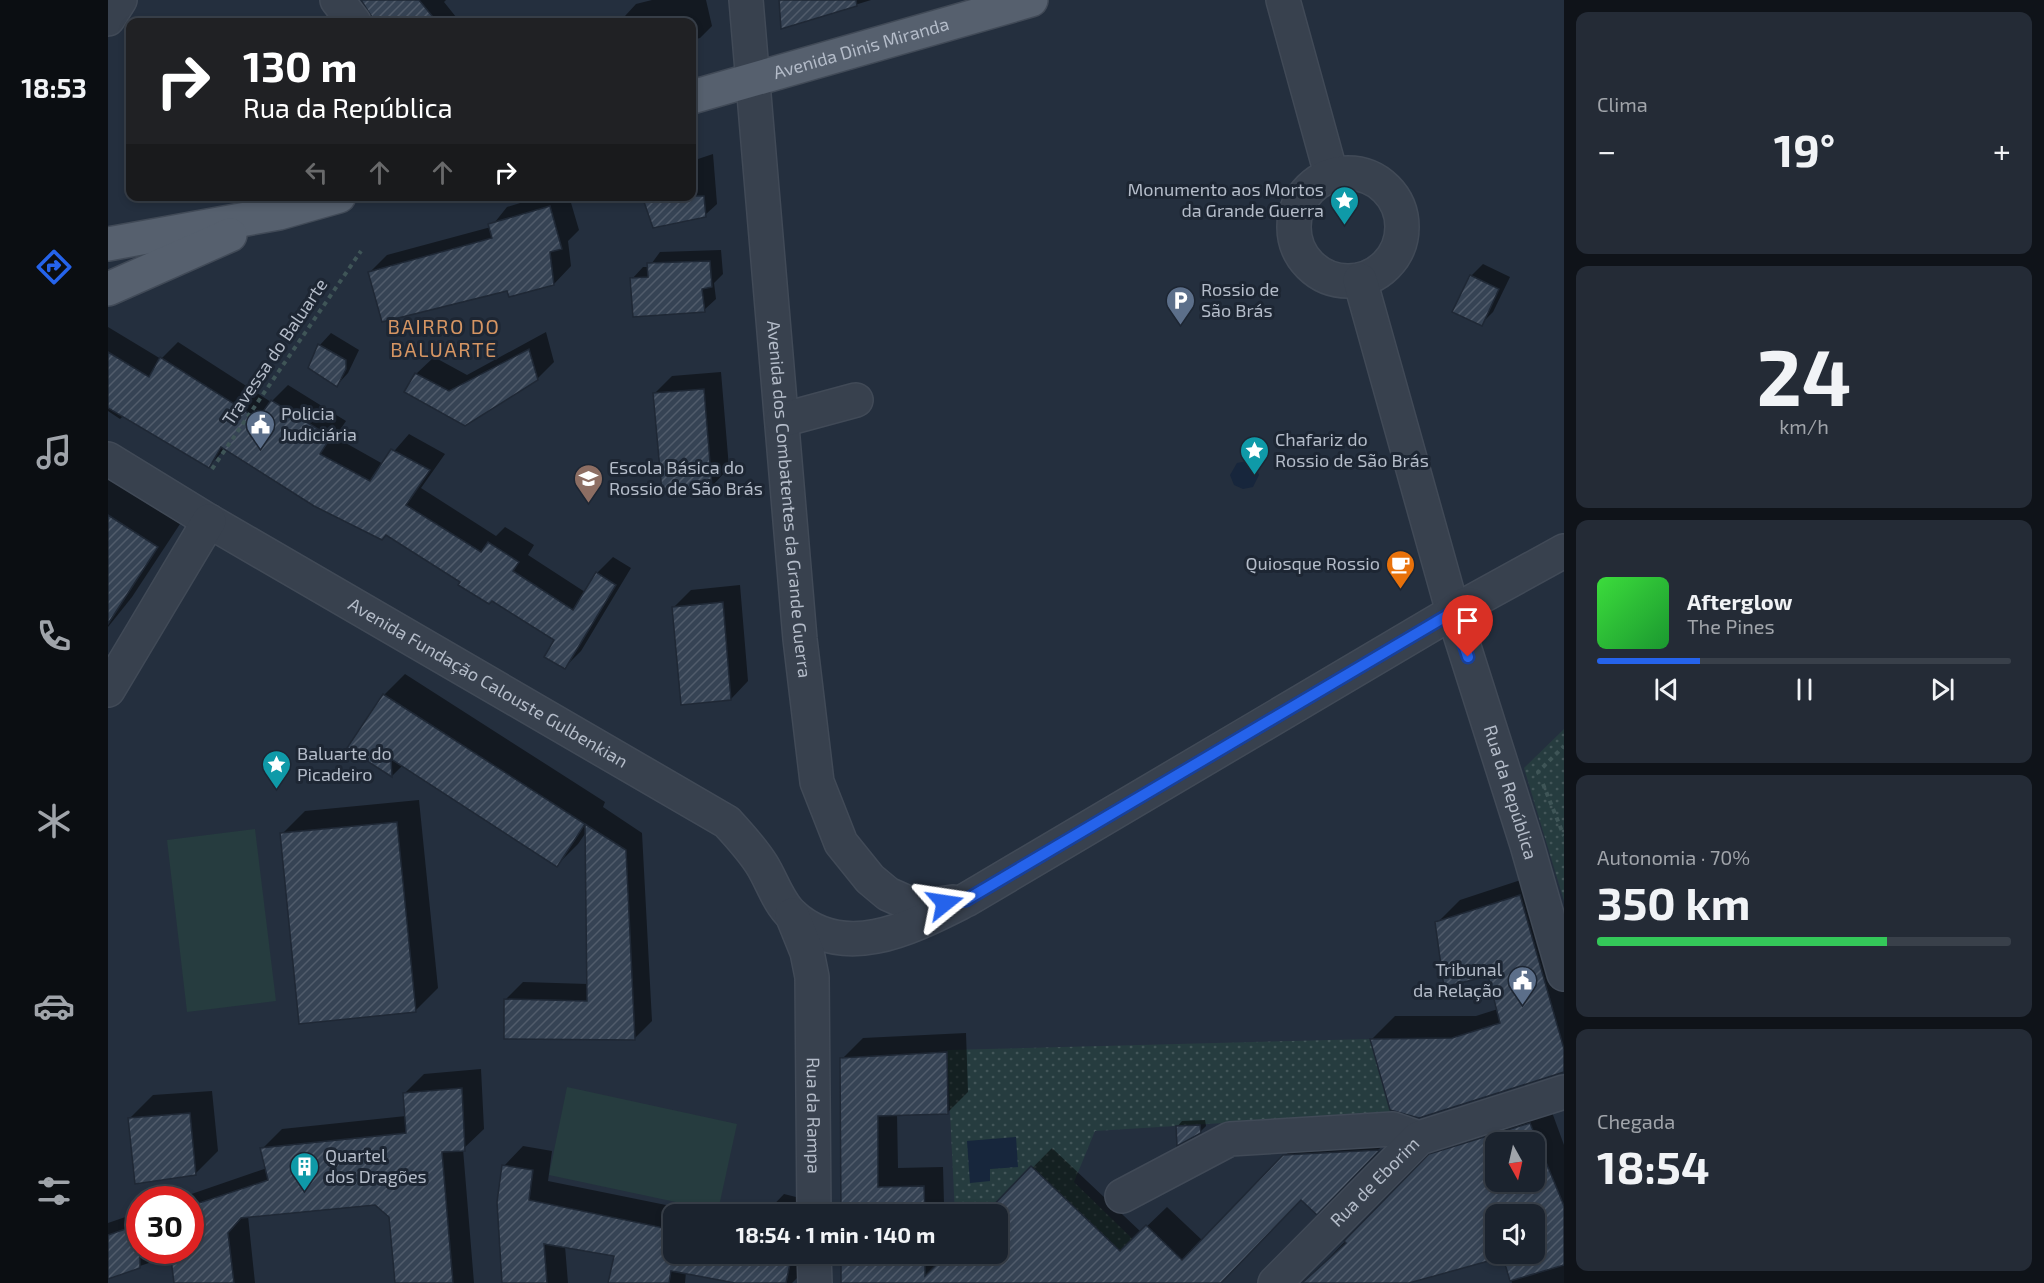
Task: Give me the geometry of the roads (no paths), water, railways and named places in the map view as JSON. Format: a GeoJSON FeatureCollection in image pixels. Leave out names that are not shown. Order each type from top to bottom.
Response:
{"type":"FeatureCollection","features":[{"type":"Feature","properties":{"kind":"main road","name":"Avenida Dinis Miranda"},"geometry":{"type":"LineString","coordinates":[[696,96],[1031,0]]}},
{"type":"Feature","properties":{"kind":"main road"},"geometry":{"type":"LineString","coordinates":[[108,244],[279,213],[321,201]]}},
{"type":"Feature","properties":{"kind":"main road"},"geometry":{"type":"LineString","coordinates":[[108,289],[279,213]]}},
{"type":"Feature","properties":{"kind":"street"},"geometry":{"type":"LineString","coordinates":[[108,20],[120,0]]}},
{"type":"Feature","properties":{"kind":"street"},"geometry":{"type":"LineString","coordinates":[[337,0],[351,18]]}},
{"type":"Feature","properties":{"kind":"street","name":"Avenida dos Combatentes da Grande Guerra"},"geometry":{"type":"LineString","coordinates":[[746,0],[800,639],[817,782],[831,824],[851,860],[888,894],[906,902],[924,906],[966,900]]}},
{"type":"Feature","properties":{"kind":"street"},"geometry":{"type":"LineString","coordinates":[[1282,0],[1331,174]]}},
{"type":"Feature","properties":{"kind":"street"},"geometry":{"type":"LineString","coordinates":[[1354,172],[1370,177],[1384,185],[1395,198],[1402,214],[1403,231],[1399,247],[1390,261],[1377,273],[1360,280],[1341,281],[1312,268],[1301,255],[1294,240],[1293,223],[1297,207],[1305,193],[1317,181],[1331,174],[1354,172]]}},
{"type":"Feature","properties":{"kind":"street","name":"Rua da República"},"geometry":{"type":"LineString","coordinates":[[1360,280],[1453,612],[1527,845],[1564,974]]}},
{"type":"Feature","properties":{"kind":"street"},"geometry":{"type":"LineString","coordinates":[[782,420],[856,400]]}},
{"type":"Feature","properties":{"kind":"street","name":"Avenida Fundação Calouste Gulbenkian"},"geometry":{"type":"LineString","coordinates":[[108,459],[209,521],[727,822],[762,865],[778,897],[792,915],[813,929],[845,937]]}},
{"type":"Feature","properties":{"kind":"street"},"geometry":{"type":"LineString","coordinates":[[108,690],[209,521]]}},
{"type":"Feature","properties":{"kind":"street"},"geometry":{"type":"LineString","coordinates":[[845,937],[881,937],[900,932],[966,900],[1453,612],[1564,551]]}},
{"type":"Feature","properties":{"kind":"street","name":"Rua da Rampa"},"geometry":{"type":"LineString","coordinates":[[792,915],[807,952],[812,977],[814,1204]]}},
{"type":"Feature","properties":{"kind":"street","name":"Rua da Rampa"},"geometry":{"type":"LineString","coordinates":[[813,1017],[820,976],[845,937]]}},
{"type":"Feature","properties":{"kind":"street","name":"Rua de Eborim"},"geometry":{"type":"LineString","coordinates":[[1275,1283],[1419,1138],[1564,1092]]}},
{"type":"Feature","properties":{"kind":"street"},"geometry":{"type":"LineString","coordinates":[[1122,1196],[1230,1139],[1393,1129],[1419,1138]]}},
{"type":"Feature","properties":{"kind":"street"},"geometry":{"type":"LineString","coordinates":[[814,1264],[815,1283]]}},
{"type":"Feature","properties":{"kind":"water","name":"Chafariz do Rossio de São Brás"},"geometry":{"type":"Polygon","coordinates":[[[1247,461],[1255,465],[1259,475],[1253,487],[1243,489],[1234,485],[1230,475],[1237,463],[1247,461]]]}},
{"type":"Feature","properties":{"kind":"water"},"geometry":{"type":"Polygon","coordinates":[[[1016,1137],[1018,1167],[990,1169],[990,1181],[970,1183],[967,1141],[1016,1137]]]}},
{"type":"Feature","properties":{"kind":"place","name":"Monumento aos Mortos da Grande Guerra"},"geometry":{"type":"Point","coordinates":[1345,226]}},
{"type":"Feature","properties":{"kind":"place","name":"Rossio de São Brás"},"geometry":{"type":"Point","coordinates":[1180,326]}},
{"type":"Feature","properties":{"kind":"place","name":"Policia Judiciária"},"geometry":{"type":"Point","coordinates":[260,450]}},
{"type":"Feature","properties":{"kind":"place","name":"Chafariz do Rossio de São Brás"},"geometry":{"type":"Point","coordinates":[1254,476]}},
{"type":"Feature","properties":{"kind":"place","name":"Escola Básica do Rossio de São Brás"},"geometry":{"type":"Point","coordinates":[588,504]}},
{"type":"Feature","properties":{"kind":"place","name":"Quiosque Rossio"},"geometry":{"type":"Point","coordinates":[1401,590]}},
{"type":"Feature","properties":{"kind":"place","name":"Baluarte do Picadeiro"},"geometry":{"type":"Point","coordinates":[276,790]}},
{"type":"Feature","properties":{"kind":"place","name":"Tribunal da Relação"},"geometry":{"type":"Point","coordinates":[1523,1006]}},
{"type":"Feature","properties":{"kind":"place","name":"Quartel dos Dragões"},"geometry":{"type":"Point","coordinates":[304,1192]}},
{"type":"Feature","properties":{"kind":"district","name":"BAIRRO DO BALUARTE"},"geometry":{"type":"Point","coordinates":[444,338]}}]}
